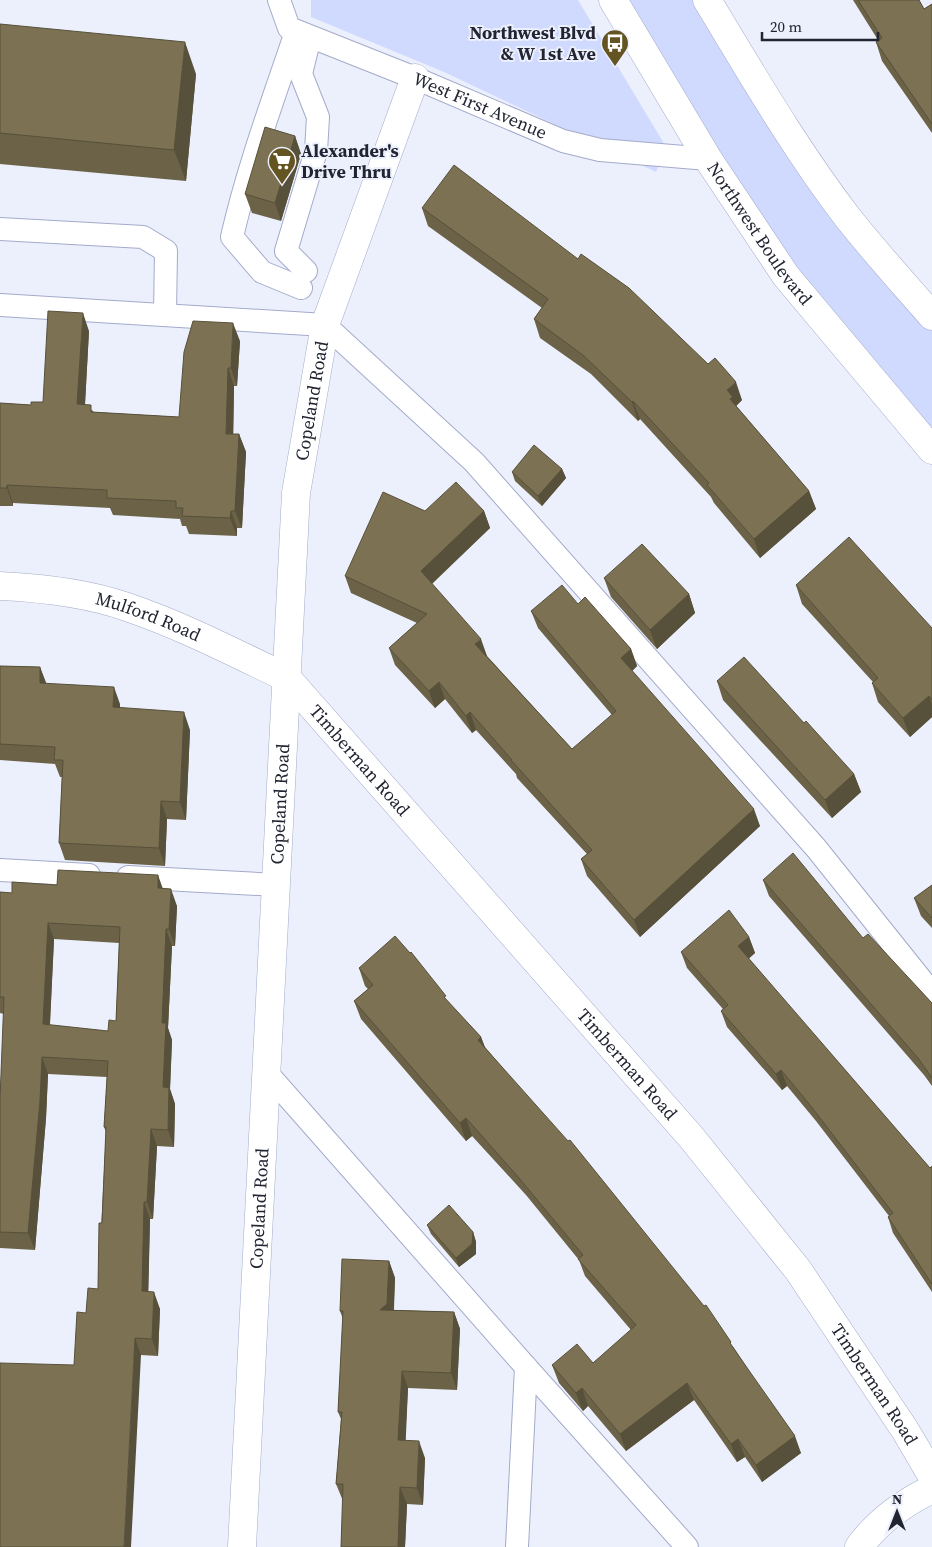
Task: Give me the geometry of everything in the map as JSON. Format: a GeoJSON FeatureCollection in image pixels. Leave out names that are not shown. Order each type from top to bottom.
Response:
{"type":"FeatureCollection","features":[{"type":"Feature","properties":{"kind":"street","name":"Northwest Boulevard"},"geometry":{"type":"LineString","coordinates":[[613,0],[708,159],[786,276],[932,450]]}},
{"type":"Feature","properties":{"kind":"street"},"geometry":{"type":"LineString","coordinates":[[707,0],[785,129],[811,167],[848,218],[932,316]]}},
{"type":"Feature","properties":{"kind":"street","name":"Copeland Road"},"geometry":{"type":"LineString","coordinates":[[242,1547],[296,493],[325,325],[415,78]]}},
{"type":"Feature","properties":{"kind":"street","name":"Mulford Road"},"geometry":{"type":"LineString","coordinates":[[0,586],[75,593],[126,606],[201,636],[287,678]]}},
{"type":"Feature","properties":{"kind":"street","name":"Timberman Road"},"geometry":{"type":"LineString","coordinates":[[287,678],[691,1137],[798,1270],[905,1430],[932,1476]]}},
{"type":"Feature","properties":{"kind":"street"},"geometry":{"type":"LineString","coordinates":[[859,1547],[882,1520],[910,1499],[932,1489]]}},
{"type":"Feature","properties":{"kind":"lane"},"geometry":{"type":"LineString","coordinates":[[279,0],[289,28],[303,34]]}},
{"type":"Feature","properties":{"kind":"lane"},"geometry":{"type":"LineString","coordinates":[[303,34],[301,74],[318,117],[316,151],[286,252],[304,279],[262,272],[232,237],[238,209],[258,141],[303,34]]}},
{"type":"Feature","properties":{"kind":"lane","name":"West First Avenue"},"geometry":{"type":"LineString","coordinates":[[303,34],[415,78],[563,141],[600,150],[708,159]]}},
{"type":"Feature","properties":{"kind":"lane"},"geometry":{"type":"LineString","coordinates":[[0,229],[143,236],[166,251],[165,315]]}},
{"type":"Feature","properties":{"kind":"lane"},"geometry":{"type":"LineString","coordinates":[[0,305],[325,325],[474,462],[816,848],[932,993]]}},
{"type":"Feature","properties":{"kind":"lane"},"geometry":{"type":"LineString","coordinates":[[0,870],[277,884]]}},
{"type":"Feature","properties":{"kind":"lane"},"geometry":{"type":"LineString","coordinates":[[267,1073],[687,1547]]}},
{"type":"Feature","properties":{"kind":"lane"},"geometry":{"type":"LineString","coordinates":[[517,1547],[526,1367]]}},
{"type":"Feature","properties":{"kind":"shaded area"},"geometry":{"type":"Polygon","coordinates":[[[311,0],[578,0],[666,147],[656,172],[444,72],[311,17],[311,0]]]}},
{"type":"Feature","properties":{"kind":"shaded area"},"geometry":{"type":"Polygon","coordinates":[[[613,0],[707,0],[932,316],[932,450],[879,388],[613,0]]]}},
{"type":"Feature","properties":{"kind":"building"},"geometry":{"type":"Polygon","coordinates":[[[858,0],[919,0],[924,9],[932,4],[932,124],[876,42],[882,38],[858,0]]]}},
{"type":"Feature","properties":{"kind":"building"},"geometry":{"type":"Polygon","coordinates":[[[0,24],[185,42],[174,150],[0,133],[0,24]]]}},
{"type":"Feature","properties":{"kind":"building"},"geometry":{"type":"Polygon","coordinates":[[[265,127],[295,136],[275,203],[245,194],[265,127]]]}},
{"type":"Feature","properties":{"kind":"building"},"geometry":{"type":"Polygon","coordinates":[[[454,165],[578,259],[581,254],[629,288],[708,364],[715,358],[736,382],[727,390],[733,397],[730,399],[809,491],[754,539],[707,485],[709,483],[633,401],[584,356],[534,319],[548,299],[422,208],[454,165]]]}},
{"type":"Feature","properties":{"kind":"building"},"geometry":{"type":"Polygon","coordinates":[[[48,311],[83,313],[77,404],[91,405],[91,412],[179,417],[184,352],[193,321],[233,323],[231,368],[228,368],[226,434],[239,434],[235,511],[231,511],[230,518],[182,516],[183,508],[176,508],[176,501],[107,498],[107,490],[7,485],[7,488],[0,488],[0,403],[31,405],[31,402],[43,402],[48,311]]]}},
{"type":"Feature","properties":{"kind":"building"},"geometry":{"type":"Polygon","coordinates":[[[534,445],[562,469],[538,496],[512,472],[534,445]]]}},
{"type":"Feature","properties":{"kind":"building"},"geometry":{"type":"Polygon","coordinates":[[[456,482],[484,511],[421,571],[481,639],[475,644],[572,749],[616,711],[531,611],[562,585],[578,604],[585,597],[631,649],[621,658],[754,809],[634,920],[581,859],[592,850],[470,712],[466,716],[439,682],[429,691],[389,648],[427,614],[345,576],[383,492],[425,511],[456,482]]]}},
{"type":"Feature","properties":{"kind":"building"},"geometry":{"type":"Polygon","coordinates":[[[849,537],[932,628],[932,700],[929,696],[903,718],[872,683],[878,678],[796,585],[849,537]]]}},
{"type":"Feature","properties":{"kind":"building"},"geometry":{"type":"Polygon","coordinates":[[[642,544],[689,594],[650,630],[604,578],[642,544]]]}},
{"type":"Feature","properties":{"kind":"building"},"geometry":{"type":"Polygon","coordinates":[[[744,657],[854,774],[825,800],[717,681],[744,657]]]}},
{"type":"Feature","properties":{"kind":"building"},"geometry":{"type":"Polygon","coordinates":[[[0,666],[40,667],[40,683],[114,687],[113,707],[184,712],[180,802],[161,801],[159,848],[59,843],[63,760],[54,760],[55,747],[0,744],[0,666]]]}},
{"type":"Feature","properties":{"kind":"building"},"geometry":{"type":"Polygon","coordinates":[[[793,853],[863,938],[868,934],[932,1003],[932,1078],[918,1058],[763,880],[793,853]]]}},
{"type":"Feature","properties":{"kind":"building"},"geometry":{"type":"Polygon","coordinates":[[[58,870],[158,875],[158,888],[171,889],[169,929],[166,929],[162,1023],[166,1023],[163,1087],[169,1088],[168,1130],[151,1129],[147,1202],[144,1202],[142,1291],[154,1292],[152,1339],[135,1338],[124,1547],[0,1547],[0,1363],[74,1365],[77,1312],[86,1313],[88,1288],[98,1289],[99,1223],[102,1223],[106,1127],[104,1127],[108,1061],[42,1057],[28,1233],[0,1232],[0,1099],[4,997],[0,997],[0,892],[12,893],[12,882],[57,885],[58,870]],[[48,923],[43,1024],[108,1031],[109,1020],[116,1021],[120,927],[48,923]]]}},
{"type":"Feature","properties":{"kind":"building"},"geometry":{"type":"Polygon","coordinates":[[[932,885],[932,918],[914,898],[932,885]]]}},
{"type":"Feature","properties":{"kind":"building"},"geometry":{"type":"Polygon","coordinates":[[[729,910],[749,937],[738,946],[930,1168],[932,1166],[932,1284],[888,1217],[893,1213],[781,1070],[776,1074],[721,1011],[728,1005],[681,952],[729,910]]]}},
{"type":"Feature","properties":{"kind":"building"},"geometry":{"type":"Polygon","coordinates":[[[395,936],[411,952],[446,996],[444,997],[481,1037],[478,1040],[568,1141],[570,1140],[704,1306],[706,1305],[730,1343],[795,1436],[756,1465],[738,1439],[731,1444],[687,1383],[620,1434],[582,1388],[576,1393],[552,1365],[577,1344],[593,1363],[636,1325],[578,1259],[583,1255],[519,1178],[466,1118],[460,1123],[354,1001],[373,985],[359,968],[395,936]]]}},
{"type":"Feature","properties":{"kind":"building"},"geometry":{"type":"Polygon","coordinates":[[[449,1205],[473,1232],[472,1244],[456,1258],[427,1225],[449,1205]]]}},
{"type":"Feature","properties":{"kind":"building"},"geometry":{"type":"Polygon","coordinates":[[[342,1259],[389,1261],[387,1304],[380,1310],[454,1312],[451,1373],[402,1371],[398,1440],[419,1441],[417,1488],[400,1487],[398,1547],[341,1547],[343,1484],[336,1484],[342,1412],[338,1412],[343,1311],[340,1311],[342,1259]]]}},
{"type":"Feature","properties":{"kind":"place","name":"Northwest Blvd & W 1st Ave"},"geometry":{"type":"Point","coordinates":[615,67]}},
{"type":"Feature","properties":{"kind":"place","name":"Alexander's Drive Thru"},"geometry":{"type":"Point","coordinates":[282,185]}}]}
